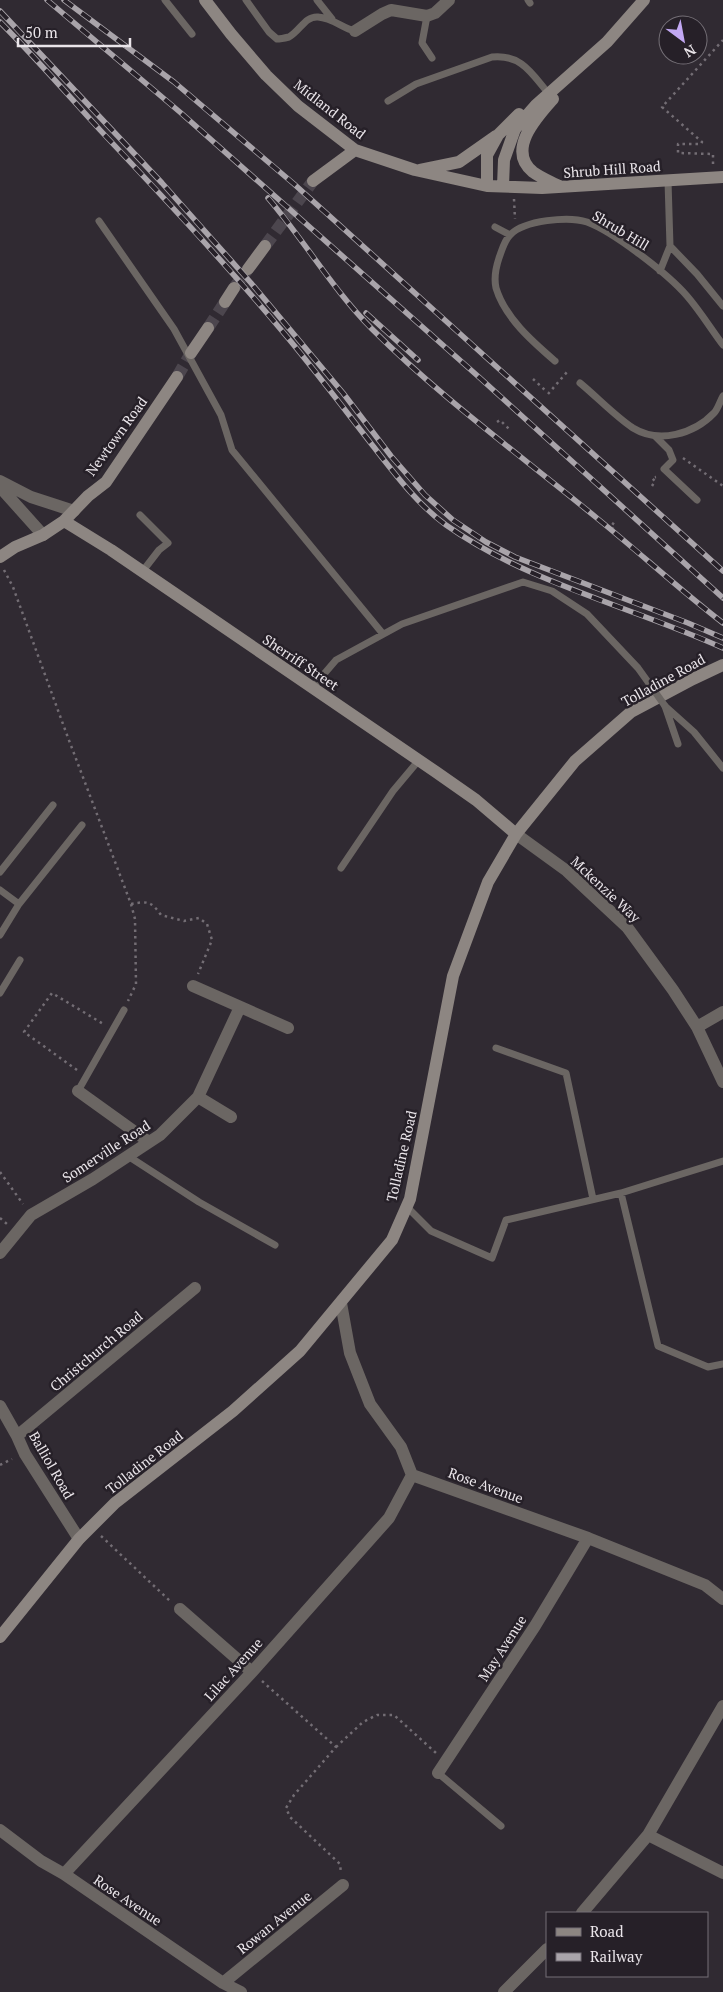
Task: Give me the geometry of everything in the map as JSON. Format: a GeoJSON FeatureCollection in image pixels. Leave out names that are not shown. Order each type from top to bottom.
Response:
{"type":"FeatureCollection","features":[{"type":"Feature","properties":{"kind":"main road","name":"Midland Road"},"geometry":{"type":"LineString","coordinates":[[205,0],[266,75],[298,106],[355,150],[415,170],[487,186],[508,186]]}},
{"type":"Feature","properties":{"kind":"main road"},"geometry":{"type":"LineString","coordinates":[[508,186],[504,160],[515,129],[536,105],[607,42],[644,0]]}},
{"type":"Feature","properties":{"kind":"main road"},"geometry":{"type":"LineString","coordinates":[[562,188],[532,172],[523,156],[523,146],[529,127],[579,68]]}},
{"type":"Feature","properties":{"kind":"main road"},"geometry":{"type":"LineString","coordinates":[[415,170],[459,162],[498,135],[519,114],[536,105]]}},
{"type":"Feature","properties":{"kind":"main road"},"geometry":{"type":"LineString","coordinates":[[487,186],[487,155],[498,135]]}},
{"type":"Feature","properties":{"kind":"main road"},"geometry":{"type":"LineString","coordinates":[[313,181],[355,150]]}},
{"type":"Feature","properties":{"kind":"main road","name":"Shrub Hill Road"},"geometry":{"type":"LineString","coordinates":[[508,186],[562,188],[723,177]]}},
{"type":"Feature","properties":{"kind":"main road"},"geometry":{"type":"LineString","coordinates":[[248,269],[265,246]]}},
{"type":"Feature","properties":{"kind":"main road"},"geometry":{"type":"LineString","coordinates":[[225,302],[234,288]]}},
{"type":"Feature","properties":{"kind":"main road"},"geometry":{"type":"LineString","coordinates":[[191,353],[208,328]]}},
{"type":"Feature","properties":{"kind":"main road","name":"Newtown Road"},"geometry":{"type":"LineString","coordinates":[[0,557],[15,547],[43,535],[64,521],[106,482],[177,377]]}},
{"type":"Feature","properties":{"kind":"main road","name":"Sherriff Street"},"geometry":{"type":"LineString","coordinates":[[64,521],[419,760],[476,800],[516,834]]}},
{"type":"Feature","properties":{"kind":"main road","name":"Tolladine Road"},"geometry":{"type":"LineString","coordinates":[[0,1637],[79,1539],[115,1503],[233,1411],[300,1351],[392,1240],[410,1199],[453,976],[488,882],[516,834],[576,761],[631,712],[723,665]]}},
{"type":"Feature","properties":{"kind":"street"},"geometry":{"type":"LineString","coordinates":[[355,31],[391,10],[427,16],[435,13],[449,0]]}},
{"type":"Feature","properties":{"kind":"street"},"geometry":{"type":"LineString","coordinates":[[0,481],[31,497],[74,511]]}},
{"type":"Feature","properties":{"kind":"street"},"geometry":{"type":"LineString","coordinates":[[0,487],[43,535]]}},
{"type":"Feature","properties":{"kind":"street","name":"Mckenzie Way"},"geometry":{"type":"LineString","coordinates":[[516,834],[567,871],[627,927],[673,990],[697,1027],[723,1082]]}},
{"type":"Feature","properties":{"kind":"street"},"geometry":{"type":"LineString","coordinates":[[193,986],[288,1028]]}},
{"type":"Feature","properties":{"kind":"street","name":"Somerville Road"},"geometry":{"type":"LineString","coordinates":[[0,1253],[31,1215],[93,1179],[149,1142],[160,1134],[198,1097],[240,1007]]}},
{"type":"Feature","properties":{"kind":"street"},"geometry":{"type":"LineString","coordinates":[[697,1027],[723,1012]]}},
{"type":"Feature","properties":{"kind":"street"},"geometry":{"type":"LineString","coordinates":[[78,1092],[149,1142]]}},
{"type":"Feature","properties":{"kind":"street"},"geometry":{"type":"LineString","coordinates":[[198,1097],[230,1117]]}},
{"type":"Feature","properties":{"kind":"street","name":"Christchurch Road"},"geometry":{"type":"LineString","coordinates":[[17,1436],[195,1288]]}},
{"type":"Feature","properties":{"kind":"street"},"geometry":{"type":"LineString","coordinates":[[341,1303],[350,1353],[370,1404],[401,1447],[412,1475]]}},
{"type":"Feature","properties":{"kind":"street","name":"Balliol Road"},"geometry":{"type":"LineString","coordinates":[[0,1406],[25,1454],[79,1539]]}},
{"type":"Feature","properties":{"kind":"street","name":"Rose Avenue"},"geometry":{"type":"LineString","coordinates":[[412,1475],[588,1538],[705,1585],[723,1599]]}},
{"type":"Feature","properties":{"kind":"street","name":"Lilac Avenue"},"geometry":{"type":"LineString","coordinates":[[64,1874],[252,1672],[389,1518],[412,1475]]}},
{"type":"Feature","properties":{"kind":"street","name":"May Avenue"},"geometry":{"type":"LineString","coordinates":[[438,1773],[535,1626],[588,1538]]}},
{"type":"Feature","properties":{"kind":"street"},"geometry":{"type":"LineString","coordinates":[[180,1609],[252,1672]]}},
{"type":"Feature","properties":{"kind":"street"},"geometry":{"type":"LineString","coordinates":[[583,1912],[648,1835],[723,1706]]}},
{"type":"Feature","properties":{"kind":"street","name":"Rose Avenue"},"geometry":{"type":"LineString","coordinates":[[0,1830],[41,1861],[64,1874],[223,1983],[240,1992]]}},
{"type":"Feature","properties":{"kind":"street"},"geometry":{"type":"LineString","coordinates":[[648,1835],[723,1873]]}},
{"type":"Feature","properties":{"kind":"street","name":"Rowan Avenue"},"geometry":{"type":"LineString","coordinates":[[223,1983],[343,1885]]}},
{"type":"Feature","properties":{"kind":"street"},"geometry":{"type":"LineString","coordinates":[[504,1992],[546,1950]]}},
{"type":"Feature","properties":{"kind":"lane"},"geometry":{"type":"LineString","coordinates":[[165,0],[192,34]]}},
{"type":"Feature","properties":{"kind":"lane"},"geometry":{"type":"LineString","coordinates":[[246,0],[269,32],[277,39],[287,38],[310,18],[332,19]]}},
{"type":"Feature","properties":{"kind":"lane"},"geometry":{"type":"LineString","coordinates":[[317,0],[332,19],[344,28],[355,31]]}},
{"type":"Feature","properties":{"kind":"lane"},"geometry":{"type":"LineString","coordinates":[[427,16],[422,43],[432,58]]}},
{"type":"Feature","properties":{"kind":"lane"},"geometry":{"type":"LineString","coordinates":[[388,101],[416,84],[492,57],[504,55],[524,64],[549,94]]}},
{"type":"Feature","properties":{"kind":"lane","name":"Shrub Hill"},"geometry":{"type":"LineString","coordinates":[[660,271],[670,246],[668,181]]}},
{"type":"Feature","properties":{"kind":"lane","name":"Shrub Hill"},"geometry":{"type":"LineString","coordinates":[[512,233],[545,220],[565,218],[586,222],[634,250],[660,271],[687,296],[723,345]]}},
{"type":"Feature","properties":{"kind":"lane"},"geometry":{"type":"LineString","coordinates":[[100,221],[174,329],[221,415],[232,450],[383,634]]}},
{"type":"Feature","properties":{"kind":"lane"},"geometry":{"type":"LineString","coordinates":[[495,227],[512,233],[503,245],[496,268],[496,287],[505,308],[533,342],[555,361]]}},
{"type":"Feature","properties":{"kind":"lane"},"geometry":{"type":"LineString","coordinates":[[670,246],[697,274],[723,306]]}},
{"type":"Feature","properties":{"kind":"lane"},"geometry":{"type":"LineString","coordinates":[[580,382],[634,428],[655,436],[673,435],[693,430],[715,412],[723,396]]}},
{"type":"Feature","properties":{"kind":"lane"},"geometry":{"type":"LineString","coordinates":[[655,436],[669,450],[672,460],[664,469],[697,500]]}},
{"type":"Feature","properties":{"kind":"lane"},"geometry":{"type":"LineString","coordinates":[[140,515],[168,543],[159,550],[142,572]]}},
{"type":"Feature","properties":{"kind":"lane"},"geometry":{"type":"LineString","coordinates":[[312,688],[336,660],[402,624],[523,582],[552,592],[587,614],[638,668],[665,706],[694,732],[723,768]]}},
{"type":"Feature","properties":{"kind":"lane"},"geometry":{"type":"LineString","coordinates":[[665,706],[678,744]]}},
{"type":"Feature","properties":{"kind":"lane"},"geometry":{"type":"LineString","coordinates":[[341,868],[393,791],[419,760]]}},
{"type":"Feature","properties":{"kind":"lane"},"geometry":{"type":"LineString","coordinates":[[0,872],[53,805]]}},
{"type":"Feature","properties":{"kind":"lane"},"geometry":{"type":"LineString","coordinates":[[0,935],[19,904],[82,825]]}},
{"type":"Feature","properties":{"kind":"lane"},"geometry":{"type":"LineString","coordinates":[[0,890],[19,904]]}},
{"type":"Feature","properties":{"kind":"lane"},"geometry":{"type":"LineString","coordinates":[[0,993],[20,960]]}},
{"type":"Feature","properties":{"kind":"lane"},"geometry":{"type":"LineString","coordinates":[[78,1092],[124,1010]]}},
{"type":"Feature","properties":{"kind":"lane"},"geometry":{"type":"LineString","coordinates":[[496,1048],[566,1073],[593,1199]]}},
{"type":"Feature","properties":{"kind":"lane"},"geometry":{"type":"LineString","coordinates":[[128,1156],[199,1202],[275,1246]]}},
{"type":"Feature","properties":{"kind":"lane"},"geometry":{"type":"LineString","coordinates":[[407,1206],[431,1231],[492,1258],[506,1220],[621,1194],[723,1161]]}},
{"type":"Feature","properties":{"kind":"lane"},"geometry":{"type":"LineString","coordinates":[[621,1194],[658,1346],[708,1367],[723,1364]]}},
{"type":"Feature","properties":{"kind":"lane"},"geometry":{"type":"LineString","coordinates":[[438,1773],[501,1826]]}},
{"type":"Feature","properties":{"kind":"path"},"geometry":{"type":"LineString","coordinates":[[713,154],[678,154],[678,144],[701,144],[702,142],[662,107],[723,40]]}},
{"type":"Feature","properties":{"kind":"path"},"geometry":{"type":"LineString","coordinates":[[508,186],[512,233]]}},
{"type":"Feature","properties":{"kind":"path"},"geometry":{"type":"LineString","coordinates":[[533,379],[547,393],[567,372]]}},
{"type":"Feature","properties":{"kind":"path"},"geometry":{"type":"LineString","coordinates":[[497,422],[500,420],[511,431]]}},
{"type":"Feature","properties":{"kind":"path"},"geometry":{"type":"LineString","coordinates":[[669,450],[723,486]]}},
{"type":"Feature","properties":{"kind":"path"},"geometry":{"type":"LineString","coordinates":[[612,523],[615,525],[613,528]]}},
{"type":"Feature","properties":{"kind":"path"},"geometry":{"type":"LineString","coordinates":[[0,562],[13,587],[66,735],[131,904],[135,920],[136,984],[124,1010]]}},
{"type":"Feature","properties":{"kind":"path"},"geometry":{"type":"LineString","coordinates":[[131,904],[145,902],[153,904],[161,915],[184,921],[199,918],[207,924],[212,940],[193,986]]}},
{"type":"Feature","properties":{"kind":"path"},"geometry":{"type":"LineString","coordinates":[[86,1077],[24,1032],[52,993],[112,1030]]}},
{"type":"Feature","properties":{"kind":"path"},"geometry":{"type":"LineString","coordinates":[[0,1172],[31,1215]]}},
{"type":"Feature","properties":{"kind":"path"},"geometry":{"type":"LineString","coordinates":[[91,1527],[180,1609]]}},
{"type":"Feature","properties":{"kind":"path"},"geometry":{"type":"LineString","coordinates":[[252,1672],[336,1747]]}},
{"type":"Feature","properties":{"kind":"path"},"geometry":{"type":"LineString","coordinates":[[343,1885],[340,1864],[290,1817],[286,1808],[294,1795],[336,1747],[363,1722],[377,1715],[394,1715],[445,1762]]}},
{"type":"Feature","properties":{"kind":"tunnel"},"geometry":{"type":"LineString","coordinates":[[265,246],[313,181]]}},
{"type":"Feature","properties":{"kind":"tunnel"},"geometry":{"type":"LineString","coordinates":[[234,288],[248,269]]}},
{"type":"Feature","properties":{"kind":"tunnel"},"geometry":{"type":"LineString","coordinates":[[208,328],[225,302]]}},
{"type":"Feature","properties":{"kind":"tunnel"},"geometry":{"type":"LineString","coordinates":[[177,377],[191,353]]}},
{"type":"Feature","properties":{"kind":"railway"},"geometry":{"type":"LineString","coordinates":[[47,0],[181,113],[480,378],[723,598]]}},
{"type":"Feature","properties":{"kind":"railway"},"geometry":{"type":"LineString","coordinates":[[64,0],[174,82],[294,184],[723,571]]}},
{"type":"Feature","properties":{"kind":"railway"},"geometry":{"type":"LineString","coordinates":[[0,11],[162,183],[251,283],[343,393],[391,456],[425,495],[453,520],[486,542],[515,557],[723,638]]}},
{"type":"Feature","properties":{"kind":"railway"},"geometry":{"type":"LineString","coordinates":[[0,22],[172,207],[265,311],[299,351],[398,478],[435,517],[478,545],[546,579],[723,648]]}},
{"type":"Feature","properties":{"kind":"railway"},"geometry":{"type":"LineString","coordinates":[[268,198],[344,298],[398,354],[454,403],[723,623]]}},
{"type":"Feature","properties":{"kind":"railway"},"geometry":{"type":"LineString","coordinates":[[366,313],[418,360]]}}]}
